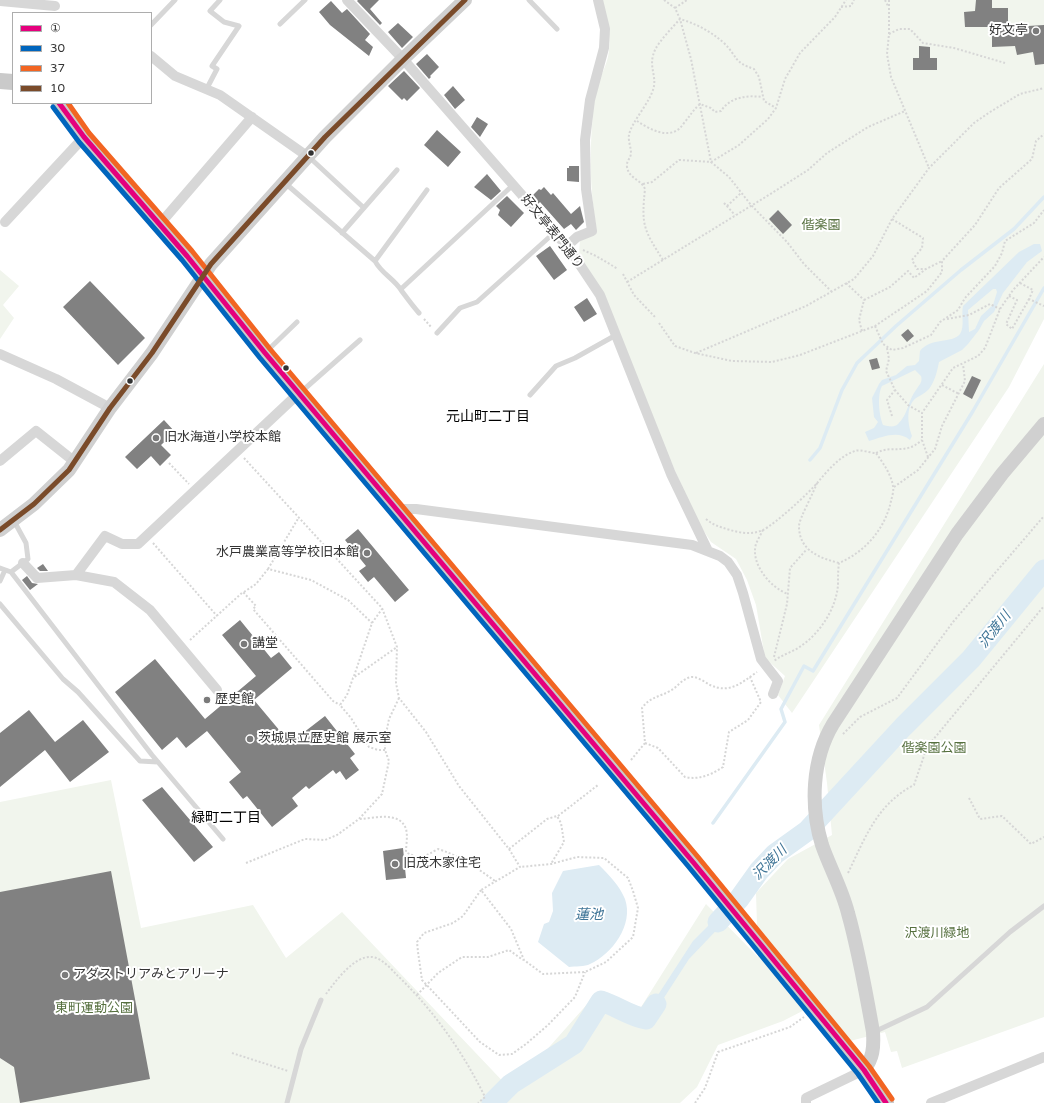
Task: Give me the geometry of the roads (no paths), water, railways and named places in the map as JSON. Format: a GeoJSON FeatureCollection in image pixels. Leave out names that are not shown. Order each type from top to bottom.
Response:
{"type":"FeatureCollection","features":[{"type":"Feature","properties":{"kind":"main road"},"geometry":{"type":"LineString","coordinates":[[0,81],[12,82]]}},
{"type":"Feature","properties":{"kind":"main road"},"geometry":{"type":"LineString","coordinates":[[60,104],[84,137],[693,862],[864,1070],[886,1103]]}},
{"type":"Feature","properties":{"kind":"street"},"geometry":{"type":"LineString","coordinates":[[0,0],[56,6]]}},
{"type":"Feature","properties":{"kind":"street","name":"好文亭表門通り"},"geometry":{"type":"LineString","coordinates":[[347,0],[402,59],[555,232],[567,246],[600,295],[671,474],[708,551]]}},
{"type":"Feature","properties":{"kind":"street"},"geometry":{"type":"LineString","coordinates":[[5,523],[49,491],[75,462],[110,408],[152,353],[211,264],[307,156],[402,59],[465,0]]}},
{"type":"Feature","properties":{"kind":"street"},"geometry":{"type":"LineString","coordinates":[[567,246],[577,237],[592,231],[586,190],[585,140],[590,100],[604,48],[605,29],[598,0]]}},
{"type":"Feature","properties":{"kind":"street"},"geometry":{"type":"LineString","coordinates":[[152,57],[175,76],[220,95],[307,156]]}},
{"type":"Feature","properties":{"kind":"street"},"geometry":{"type":"LineString","coordinates":[[159,225],[252,117]]}},
{"type":"Feature","properties":{"kind":"street"},"geometry":{"type":"LineString","coordinates":[[5,222],[84,137]]}},
{"type":"Feature","properties":{"kind":"street"},"geometry":{"type":"LineString","coordinates":[[0,354],[56,379],[110,408]]}},
{"type":"Feature","properties":{"kind":"street"},"geometry":{"type":"LineString","coordinates":[[76,575],[105,536],[122,544],[138,544],[299,394]]}},
{"type":"Feature","properties":{"kind":"street"},"geometry":{"type":"LineString","coordinates":[[806,1103],[806,1098],[864,1070],[870,1062],[874,1048],[873,1032],[853,930],[841,889],[823,846],[817,819],[815,794],[816,768],[824,739],[957,534],[1002,474],[1044,424]]}},
{"type":"Feature","properties":{"kind":"street"},"geometry":{"type":"LineString","coordinates":[[0,461],[36,431],[75,462]]}},
{"type":"Feature","properties":{"kind":"street"},"geometry":{"type":"LineString","coordinates":[[398,509],[416,509],[692,545],[708,551],[728,562],[737,575],[761,659],[778,681],[773,694]]}},
{"type":"Feature","properties":{"kind":"street"},"geometry":{"type":"LineString","coordinates":[[23,563],[37,578],[76,575],[114,582],[150,610],[217,690]]}},
{"type":"Feature","properties":{"kind":"street"},"geometry":{"type":"LineString","coordinates":[[931,1103],[1044,1057]]}},
{"type":"Feature","properties":{"kind":"lane"},"geometry":{"type":"LineString","coordinates":[[152,24],[175,0]]}},
{"type":"Feature","properties":{"kind":"lane"},"geometry":{"type":"LineString","coordinates":[[206,90],[217,69],[212,66],[239,26],[224,22],[210,11],[220,0]]}},
{"type":"Feature","properties":{"kind":"lane"},"geometry":{"type":"LineString","coordinates":[[280,24],[304,0]]}},
{"type":"Feature","properties":{"kind":"lane"},"geometry":{"type":"LineString","coordinates":[[529,0],[557,29]]}},
{"type":"Feature","properties":{"kind":"lane"},"geometry":{"type":"LineString","coordinates":[[307,156],[364,208]]}},
{"type":"Feature","properties":{"kind":"lane"},"geometry":{"type":"LineString","coordinates":[[342,233],[397,170]]}},
{"type":"Feature","properties":{"kind":"lane"},"geometry":{"type":"LineString","coordinates":[[284,183],[375,261],[382,272],[401,289],[405,298],[418,313]]}},
{"type":"Feature","properties":{"kind":"lane"},"geometry":{"type":"LineString","coordinates":[[401,289],[513,185]]}},
{"type":"Feature","properties":{"kind":"lane"},"geometry":{"type":"LineString","coordinates":[[375,261],[427,190]]}},
{"type":"Feature","properties":{"kind":"lane"},"geometry":{"type":"LineString","coordinates":[[438,333],[460,308],[477,302],[555,232]]}},
{"type":"Feature","properties":{"kind":"lane"},"geometry":{"type":"LineString","coordinates":[[265,353],[297,322]]}},
{"type":"Feature","properties":{"kind":"lane"},"geometry":{"type":"LineString","coordinates":[[530,395],[556,366],[575,358],[616,335]]}},
{"type":"Feature","properties":{"kind":"lane"},"geometry":{"type":"LineString","coordinates":[[299,394],[360,340]]}},
{"type":"Feature","properties":{"kind":"lane"},"geometry":{"type":"LineString","coordinates":[[5,523],[26,543],[28,559],[11,572]]}},
{"type":"Feature","properties":{"kind":"lane"},"geometry":{"type":"LineString","coordinates":[[0,581],[2,569],[11,572],[158,762],[223,838]]}},
{"type":"Feature","properties":{"kind":"lane"},"geometry":{"type":"LineString","coordinates":[[0,604],[63,679],[78,692],[140,761],[158,762]]}},
{"type":"Feature","properties":{"kind":"lane"},"geometry":{"type":"LineString","coordinates":[[873,1032],[927,1007],[1010,932],[1044,906]]}},
{"type":"Feature","properties":{"kind":"lane"},"geometry":{"type":"LineString","coordinates":[[287,1103],[301,1049],[322,1000]]}},
{"type":"Feature","properties":{"kind":"water"},"geometry":{"type":"Polygon","coordinates":[[[1034,244],[1040,244],[1042,251],[1027,262],[1003,293],[994,312],[984,321],[968,344],[962,350],[939,362],[936,376],[931,386],[926,392],[916,398],[910,406],[908,416],[912,436],[910,440],[900,435],[890,435],[869,441],[865,432],[874,428],[878,422],[874,417],[872,398],[882,380],[896,375],[907,366],[915,365],[919,361],[920,351],[930,344],[952,339],[960,334],[962,328],[963,306],[1019,252],[1034,244]],[[993,289],[968,310],[969,332],[975,329],[981,316],[993,305],[997,292],[996,289],[993,289]],[[915,370],[882,386],[879,394],[879,405],[883,425],[895,426],[904,416],[913,394],[921,382],[921,376],[915,370]]]}},
{"type":"Feature","properties":{"kind":"water","name":"蓮池"},"geometry":{"type":"Polygon","coordinates":[[[599,865],[617,885],[625,899],[627,909],[624,928],[613,946],[598,959],[585,966],[569,967],[538,942],[544,924],[549,922],[553,911],[552,893],[563,871],[599,865]]]}},
{"type":"Feature","properties":{"kind":"water"},"geometry":{"type":"Polygon","coordinates":[[[724,910],[730,916],[689,959],[647,1024],[632,1020],[639,1016],[645,1015],[693,941],[724,910]]]}},
{"type":"Feature","properties":{"kind":"water"},"geometry":{"type":"Polygon","coordinates":[[[601,997],[593,1023],[576,1047],[508,1080],[571,1040],[579,1032],[601,997]]]}},
{"type":"Feature","properties":{"kind":"waterway"},"geometry":{"type":"LineString","coordinates":[[810,460],[820,448],[842,390],[857,363],[896,326],[961,270],[1014,229],[1044,197]]}},
{"type":"Feature","properties":{"kind":"waterway"},"geometry":{"type":"LineString","coordinates":[[713,823],[785,722],[781,709],[804,666],[813,671],[973,411],[1044,288]]}},
{"type":"Feature","properties":{"kind":"waterway","name":"沢渡川"},"geometry":{"type":"LineString","coordinates":[[718,922],[739,899],[759,871],[775,854],[807,831],[903,727],[971,659],[1044,570]]}},
{"type":"Feature","properties":{"kind":"waterway","name":"沢渡川"},"geometry":{"type":"LineString","coordinates":[[492,1103],[511,1084],[574,1044],[601,1001],[634,1016],[646,1019],[656,1004]]}},
{"type":"Feature","properties":{"kind":"place","name":"好文亭"},"geometry":{"type":"Point","coordinates":[1036,31]}},
{"type":"Feature","properties":{"kind":"place","name":"旧水海道小学校本館"},"geometry":{"type":"Point","coordinates":[156,438]}},
{"type":"Feature","properties":{"kind":"place","name":"水戸農業高等学校旧本館"},"geometry":{"type":"Point","coordinates":[367,553]}},
{"type":"Feature","properties":{"kind":"place","name":"講堂"},"geometry":{"type":"Point","coordinates":[244,644]}},
{"type":"Feature","properties":{"kind":"place","name":"歴史館"},"geometry":{"type":"Point","coordinates":[207,700]}},
{"type":"Feature","properties":{"kind":"place","name":"茨城県立歴史館 展示室"},"geometry":{"type":"Point","coordinates":[250,739]}},
{"type":"Feature","properties":{"kind":"place","name":"旧茂木家住宅"},"geometry":{"type":"Point","coordinates":[395,864]}},
{"type":"Feature","properties":{"kind":"place","name":"アダストリアみとアリーナ"},"geometry":{"type":"Point","coordinates":[65,975]}},
{"type":"Feature","properties":{"kind":"district","name":"元山町二丁目"},"geometry":{"type":"Point","coordinates":[488,417]}},
{"type":"Feature","properties":{"kind":"district","name":"緑町二丁目"},"geometry":{"type":"Point","coordinates":[226,818]}},
{"type":"Feature","properties":{"kind":"park label","name":"偕楽園"},"geometry":{"type":"Point","coordinates":[821,226]}},
{"type":"Feature","properties":{"kind":"park label","name":"偕楽園公園"},"geometry":{"type":"Point","coordinates":[934,749]}},
{"type":"Feature","properties":{"kind":"park label","name":"沢渡川緑地"},"geometry":{"type":"Point","coordinates":[937,934]}},
{"type":"Feature","properties":{"kind":"park label","name":"東町運動公園"},"geometry":{"type":"Point","coordinates":[94,1009]}}]}
